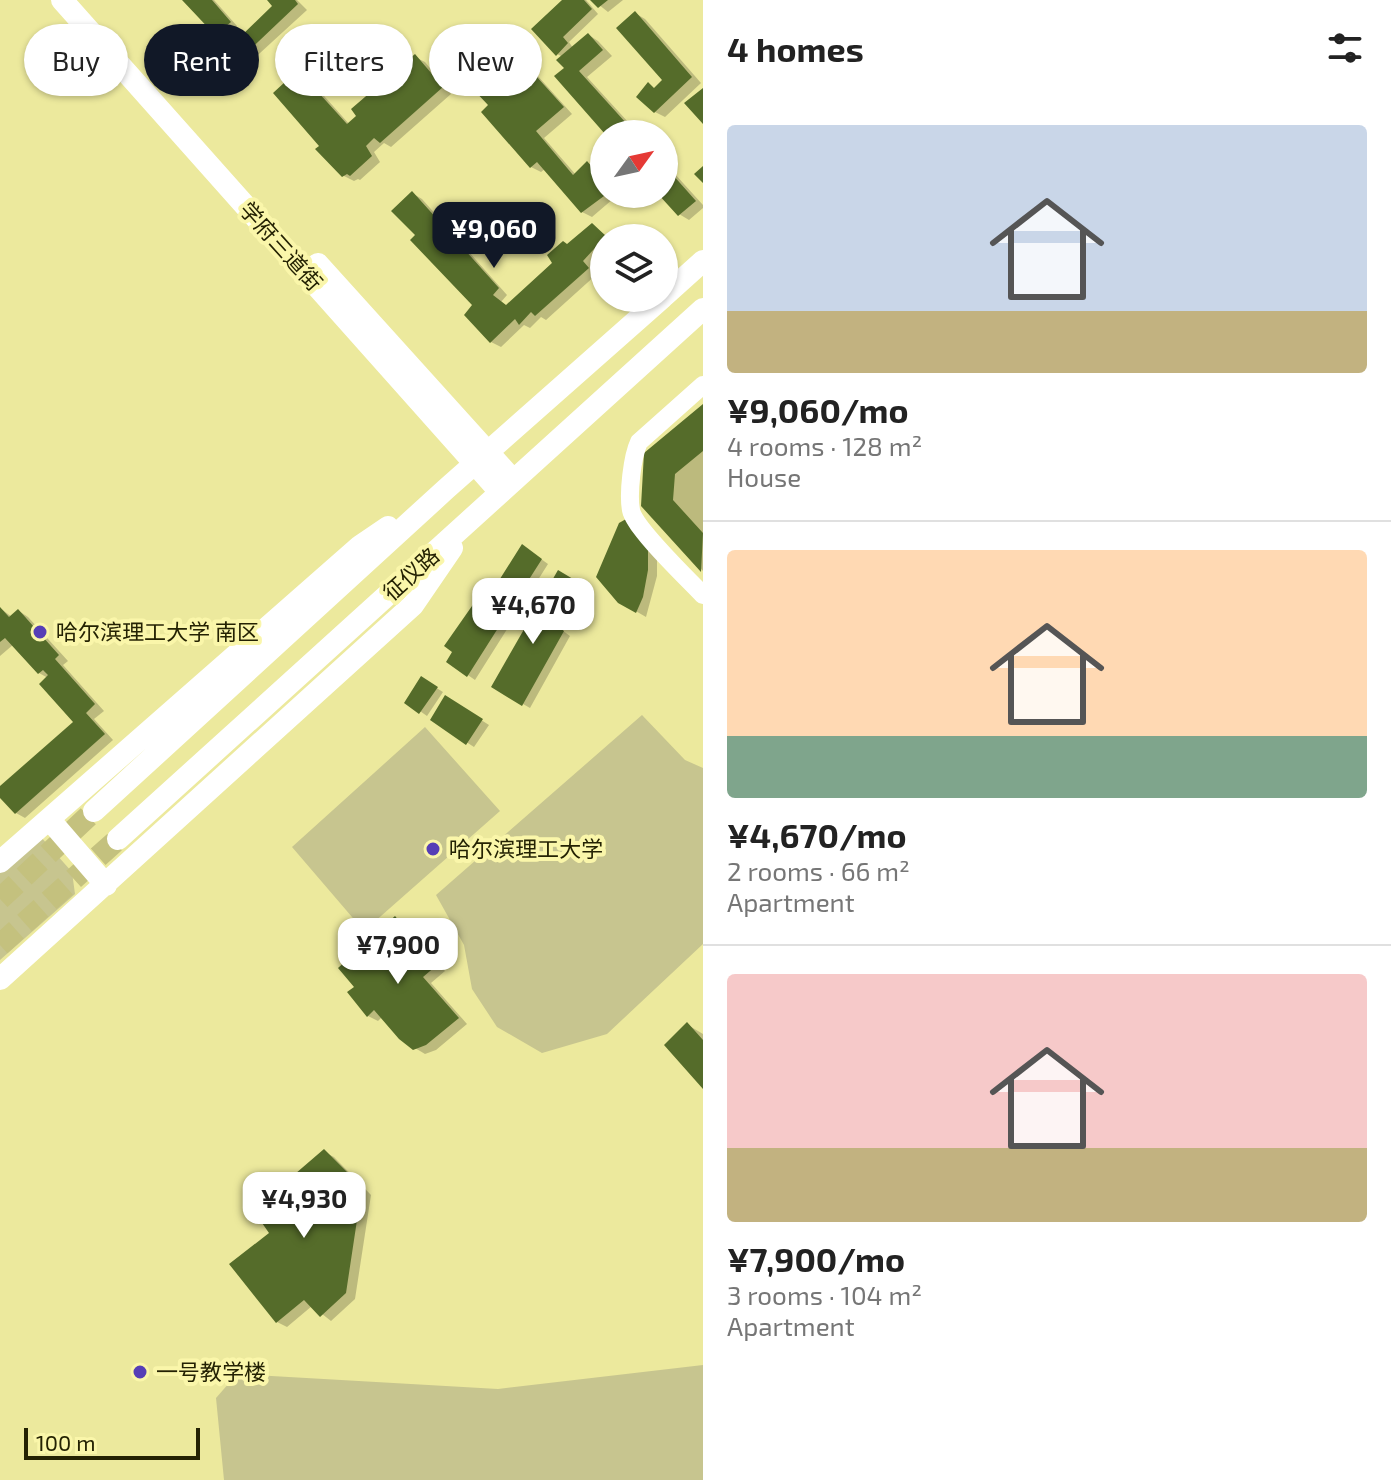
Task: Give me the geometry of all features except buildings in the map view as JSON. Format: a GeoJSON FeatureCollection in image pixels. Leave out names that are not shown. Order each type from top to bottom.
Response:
{"type":"FeatureCollection","features":[{"type":"Feature","properties":{"kind":"main road","name":"学府三道街"},"geometry":{"type":"LineString","coordinates":[[62,0],[483,458]]}},
{"type":"Feature","properties":{"kind":"main road","name":"学府三道街"},"geometry":{"type":"LineString","coordinates":[[78,0],[506,486]]}},
{"type":"Feature","properties":{"kind":"main road"},"geometry":{"type":"LineString","coordinates":[[678,284],[703,261]]}},
{"type":"Feature","properties":{"kind":"main road","name":"征仪路"},"geometry":{"type":"LineString","coordinates":[[118,839],[703,309]]}},
{"type":"Feature","properties":{"kind":"main road"},"geometry":{"type":"LineString","coordinates":[[94,811],[446,489],[646,312]]}},
{"type":"Feature","properties":{"kind":"main road"},"geometry":{"type":"LineString","coordinates":[[0,862],[360,546],[446,489]]}},
{"type":"Feature","properties":{"kind":"main road"},"geometry":{"type":"LineString","coordinates":[[0,979],[413,605],[472,518]]}},
{"type":"Feature","properties":{"kind":"main road"},"geometry":{"type":"LineString","coordinates":[[49,819],[106,885]]}},
{"type":"Feature","properties":{"kind":"street"},"geometry":{"type":"LineString","coordinates":[[703,385],[639,442],[634,454],[631,511],[640,527],[703,595]]}},
{"type":"Feature","properties":{"kind":"shaded area"},"geometry":{"type":"Polygon","coordinates":[[[642,715],[685,760],[703,768],[703,944],[607,1034],[542,1053],[497,1027],[472,989],[464,945],[436,895],[642,715]]]}},
{"type":"Feature","properties":{"kind":"shaded area"},"geometry":{"type":"Polygon","coordinates":[[[425,727],[500,811],[364,931],[292,847],[425,727]]]}},
{"type":"Feature","properties":{"kind":"shaded area"},"geometry":{"type":"Polygon","coordinates":[[[40,836],[72,872],[75,894],[0,960],[0,871],[40,836]]]}},
{"type":"Feature","properties":{"kind":"shaded area"},"geometry":{"type":"Polygon","coordinates":[[[703,1365],[703,1480],[224,1480],[216,1398],[237,1374],[498,1389],[703,1365]]]}},
{"type":"Feature","properties":{"kind":"tunnel"},"geometry":{"type":"LineString","coordinates":[[0,899],[94,811]]}},
{"type":"Feature","properties":{"kind":"tunnel"},"geometry":{"type":"LineString","coordinates":[[0,945],[118,839]]}},
{"type":"Feature","properties":{"kind":"place","name":"哈尔滨理工大学 南区"},"geometry":{"type":"Point","coordinates":[40,632]}},
{"type":"Feature","properties":{"kind":"place","name":"哈尔滨理工大学"},"geometry":{"type":"Point","coordinates":[433,849]}},
{"type":"Feature","properties":{"kind":"place","name":"一号教学楼"},"geometry":{"type":"Point","coordinates":[140,1372]}}]}
